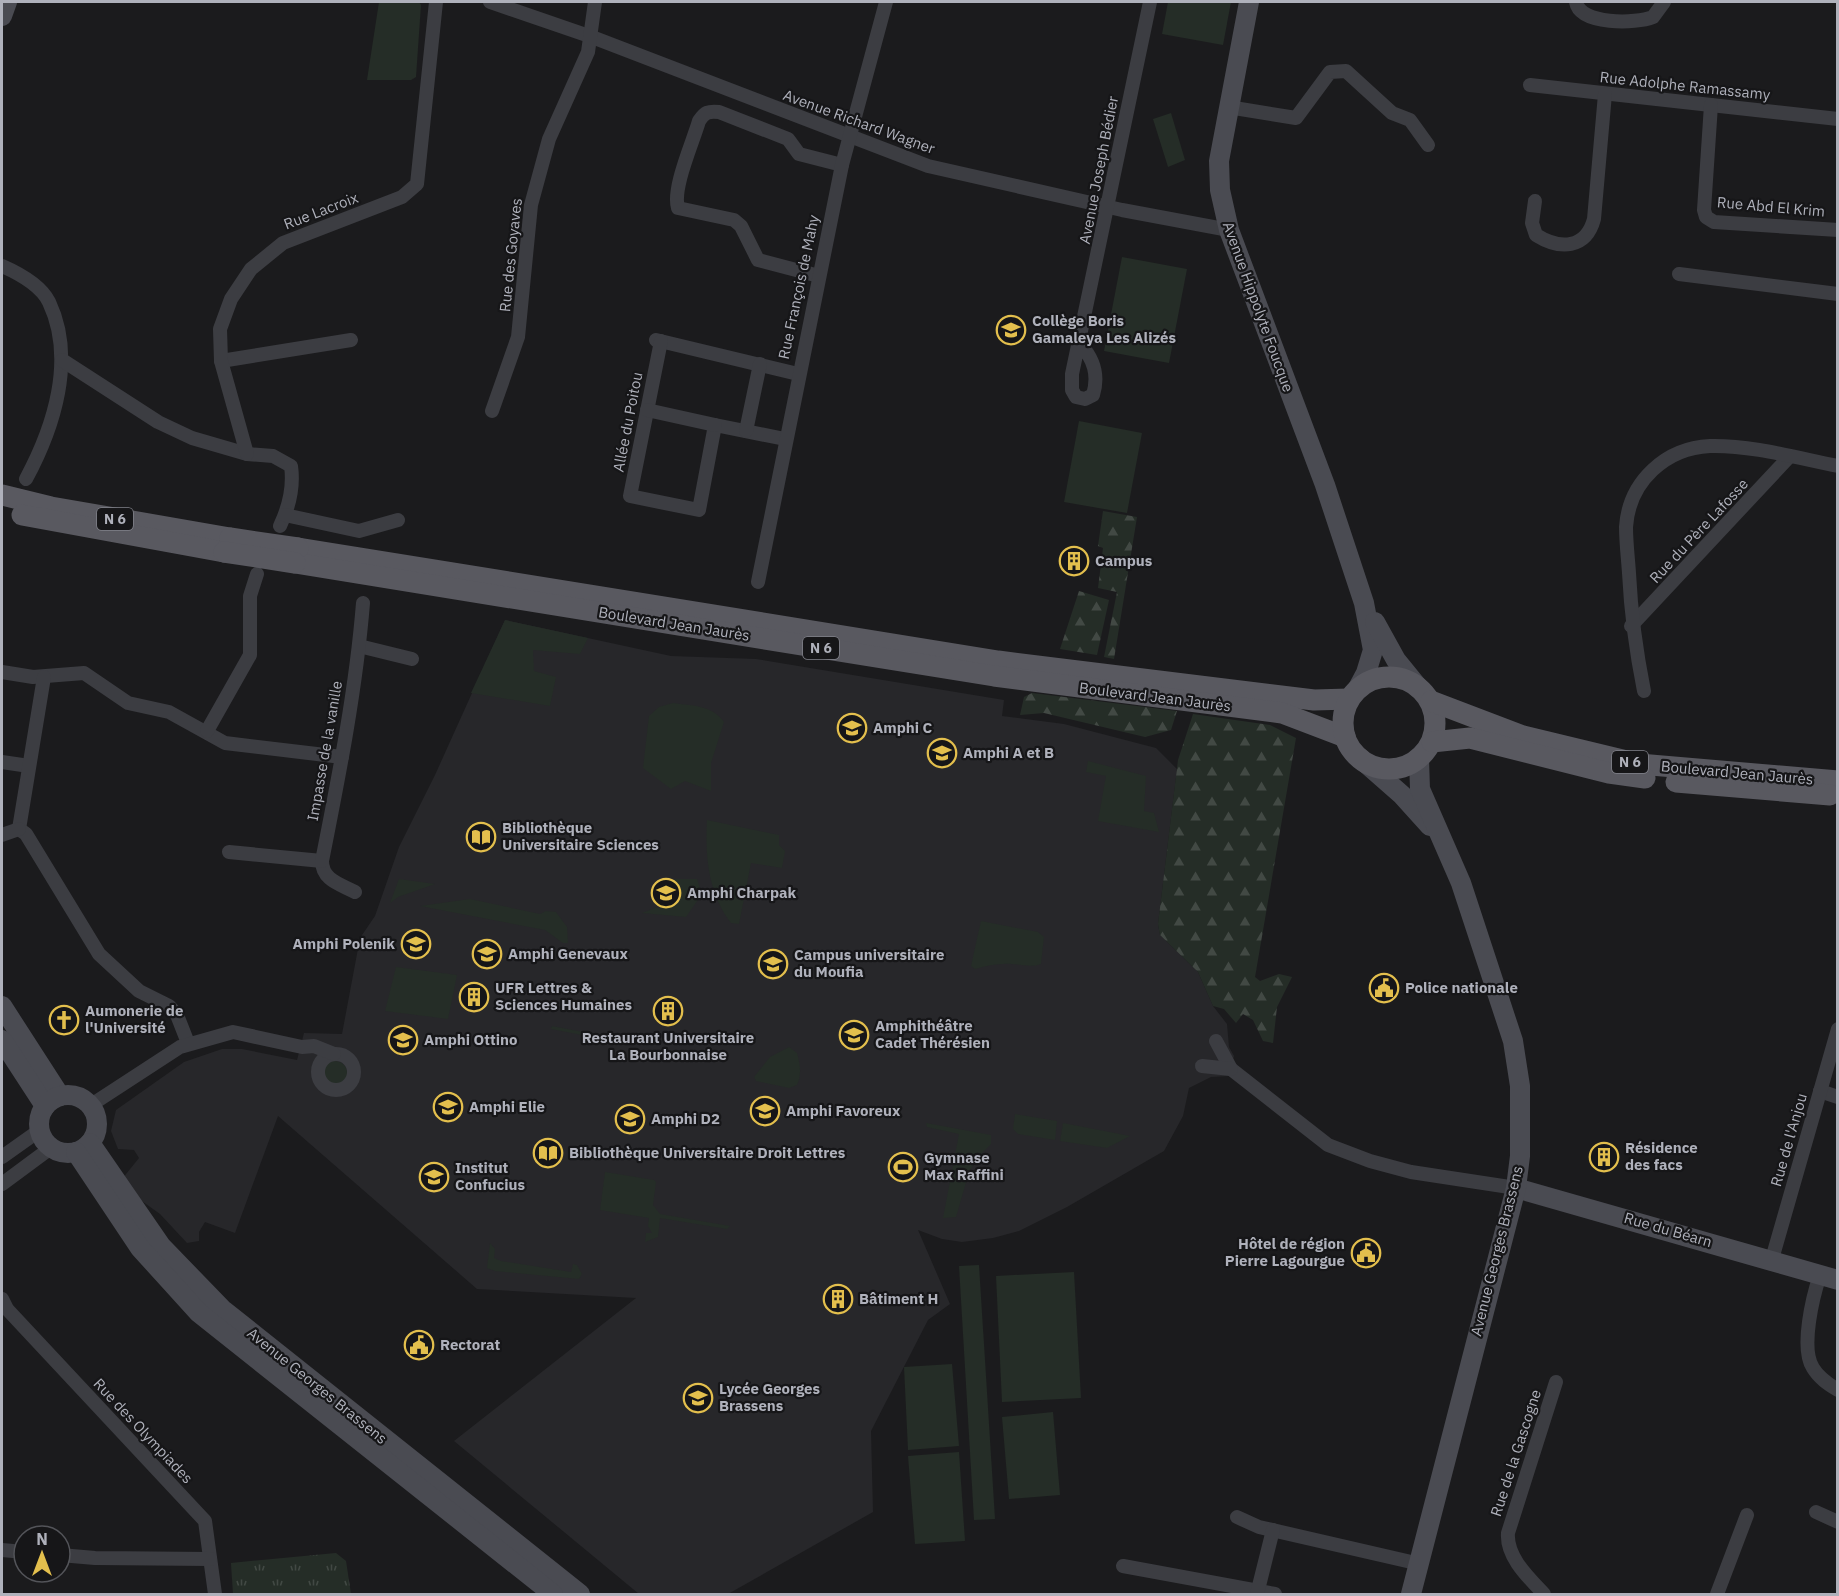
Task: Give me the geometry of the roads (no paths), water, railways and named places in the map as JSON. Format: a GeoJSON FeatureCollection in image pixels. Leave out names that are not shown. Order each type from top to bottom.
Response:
{"type":"FeatureCollection","features":[{"type":"Feature","properties":{"kind":"main road","name":"Boulevard Jean Jaurès"},"geometry":{"type":"LineString","coordinates":[[2,495],[227,545]]}},
{"type":"Feature","properties":{"kind":"main road","name":"Boulevard Jean Jaurès"},"geometry":{"type":"LineString","coordinates":[[2,510],[55,523],[227,545],[998,661],[1303,699],[1354,694],[1383,677],[1396,677],[1424,694],[1523,736],[1639,764],[1838,781]]}},
{"type":"Feature","properties":{"kind":"main road","name":"Boulevard Jean Jaurès"},"geometry":{"type":"LineString","coordinates":[[296,556],[994,676],[1282,713],[1346,737]]}},
{"type":"Feature","properties":{"kind":"main road"},"geometry":{"type":"LineString","coordinates":[[1354,694],[1343,724],[1352,749],[1361,759]]}},
{"type":"Feature","properties":{"kind":"main road"},"geometry":{"type":"LineString","coordinates":[[1424,694],[1435,715],[1436,729],[1425,750]]}},
{"type":"Feature","properties":{"kind":"main road","name":"Boulevard Jean Jaurès"},"geometry":{"type":"LineString","coordinates":[[1361,759],[1375,767],[1390,769],[1405,766],[1425,750],[1470,738],[1609,773],[1725,788],[1838,796]]}},
{"type":"Feature","properties":{"kind":"street"},"geometry":{"type":"LineString","coordinates":[[2,16],[7,2]]}},
{"type":"Feature","properties":{"kind":"street","name":"Rue Lacroix"},"geometry":{"type":"LineString","coordinates":[[247,454],[221,361],[220,329],[231,299],[251,269],[283,243],[402,197],[417,184],[436,2]]}},
{"type":"Feature","properties":{"kind":"street","name":"Avenue Richard Wagner"},"geometry":{"type":"LineString","coordinates":[[490,2],[592,37],[927,166],[1109,207],[1229,230]]}},
{"type":"Feature","properties":{"kind":"street","name":"Rue des Goyaves"},"geometry":{"type":"LineString","coordinates":[[492,411],[519,337],[531,206],[549,139],[592,37],[596,2]]}},
{"type":"Feature","properties":{"kind":"street","name":"Rue François de Mahy"},"geometry":{"type":"LineString","coordinates":[[758,582],[798,374],[842,165],[886,2]]}},
{"type":"Feature","properties":{"kind":"street","name":"Avenue Joseph Bédier"},"geometry":{"type":"LineString","coordinates":[[1080,344],[1150,2]]}},
{"type":"Feature","properties":{"kind":"street","name":"Avenue Hippolyte Foucque"},"geometry":{"type":"LineString","coordinates":[[1249,2],[1219,161],[1220,190],[1229,230],[1325,485],[1364,603],[1373,650],[1366,673],[1354,694]]}},
{"type":"Feature","properties":{"kind":"street"},"geometry":{"type":"LineString","coordinates":[[1576,2],[1580,11],[1589,17],[1633,21],[1653,17],[1665,2]]}},
{"type":"Feature","properties":{"kind":"street"},"geometry":{"type":"LineString","coordinates":[[1228,107],[1296,118],[1330,72],[1346,71],[1392,112],[1410,120],[1428,145]]}},
{"type":"Feature","properties":{"kind":"street","name":"Rue Adolphe Ramassamy"},"geometry":{"type":"LineString","coordinates":[[1530,85],[1838,119]]}},
{"type":"Feature","properties":{"kind":"street"},"geometry":{"type":"LineString","coordinates":[[1535,201],[1532,223],[1536,235],[1549,243],[1572,245],[1587,235],[1594,219],[1605,94]]}},
{"type":"Feature","properties":{"kind":"street","name":"Rue Abd El Krim"},"geometry":{"type":"LineString","coordinates":[[1711,105],[1704,210],[1706,217],[1714,222],[1838,230]]}},
{"type":"Feature","properties":{"kind":"street"},"geometry":{"type":"LineString","coordinates":[[819,276],[758,260],[741,226],[734,220],[678,208],[676,201],[699,121],[704,113],[709,111],[719,112],[788,139],[799,154],[842,165]]}},
{"type":"Feature","properties":{"kind":"street"},"geometry":{"type":"LineString","coordinates":[[2,266],[32,282],[48,301],[62,360],[52,423],[43,447],[26,479]]}},
{"type":"Feature","properties":{"kind":"street"},"geometry":{"type":"LineString","coordinates":[[1679,274],[1838,294]]}},
{"type":"Feature","properties":{"kind":"street"},"geometry":{"type":"LineString","coordinates":[[221,361],[351,340]]}},
{"type":"Feature","properties":{"kind":"street","name":"Allée du Poitou"},"geometry":{"type":"LineString","coordinates":[[715,425],[699,510],[630,496],[658,341],[760,364]]}},
{"type":"Feature","properties":{"kind":"street"},"geometry":{"type":"LineString","coordinates":[[62,360],[158,422],[192,438],[247,454],[273,456],[291,466],[293,479],[283,520],[359,531],[398,520]]}},
{"type":"Feature","properties":{"kind":"street"},"geometry":{"type":"LineString","coordinates":[[746,431],[760,364],[798,374]]}},
{"type":"Feature","properties":{"kind":"street"},"geometry":{"type":"LineString","coordinates":[[647,410],[785,439]]}},
{"type":"Feature","properties":{"kind":"street","name":"Rue du Père Lafosse"},"geometry":{"type":"LineString","coordinates":[[1644,691],[1631,626],[1626,526],[1634,497],[1643,480],[1671,455],[1690,449],[1731,447],[1838,466]]}},
{"type":"Feature","properties":{"kind":"street","name":"Rue du Père Lafosse"},"geometry":{"type":"LineString","coordinates":[[1631,626],[1789,457]]}},
{"type":"Feature","properties":{"kind":"street"},"geometry":{"type":"LineString","coordinates":[[207,731],[250,655],[250,596],[257,574]]}},
{"type":"Feature","properties":{"kind":"street","name":"Impasse de la vanille"},"geometry":{"type":"LineString","coordinates":[[322,861],[342,757],[359,646],[363,603]]}},
{"type":"Feature","properties":{"kind":"street","name":"Avenue Hippolyte Foucque"},"geometry":{"type":"LineString","coordinates":[[1364,603],[1396,660],[1424,694]]}},
{"type":"Feature","properties":{"kind":"street"},"geometry":{"type":"LineString","coordinates":[[359,646],[412,659]]}},
{"type":"Feature","properties":{"kind":"street"},"geometry":{"type":"LineString","coordinates":[[2,672],[44,677],[84,673],[128,704],[169,712],[225,743],[342,757]]}},
{"type":"Feature","properties":{"kind":"street"},"geometry":{"type":"LineString","coordinates":[[18,829],[44,677]]}},
{"type":"Feature","properties":{"kind":"street","name":"Avenue Georges Brassens"},"geometry":{"type":"LineString","coordinates":[[1411,1594],[1516,1188],[1520,1156],[1520,1086],[1513,1041],[1461,884],[1420,789],[1425,750]]}},
{"type":"Feature","properties":{"kind":"street","name":"Avenue Georges Brassens"},"geometry":{"type":"LineString","coordinates":[[1361,759],[1402,795],[1443,841]]}},
{"type":"Feature","properties":{"kind":"street"},"geometry":{"type":"LineString","coordinates":[[2,762],[29,766]]}},
{"type":"Feature","properties":{"kind":"street"},"geometry":{"type":"LineString","coordinates":[[2,835],[18,829]]}},
{"type":"Feature","properties":{"kind":"street"},"geometry":{"type":"LineString","coordinates":[[18,829],[26,834],[99,954],[139,991],[169,1006],[177,1014],[188,1043]]}},
{"type":"Feature","properties":{"kind":"street"},"geometry":{"type":"LineString","coordinates":[[229,852],[322,861],[322,870],[326,877],[355,892]]}},
{"type":"Feature","properties":{"kind":"street"},"geometry":{"type":"LineString","coordinates":[[2,1006],[53,1101]]}},
{"type":"Feature","properties":{"kind":"street","name":"Rue de l'Anjou"},"geometry":{"type":"LineString","coordinates":[[1772,1259],[1838,1029]]}},
{"type":"Feature","properties":{"kind":"street"},"geometry":{"type":"LineString","coordinates":[[91,1105],[188,1043],[233,1032],[302,1047],[314,1046],[328,1058]]}},
{"type":"Feature","properties":{"kind":"street"},"geometry":{"type":"LineString","coordinates":[[2,1040],[53,1101]]}},
{"type":"Feature","properties":{"kind":"street"},"geometry":{"type":"LineString","coordinates":[[1216,1041],[1231,1070],[1328,1145],[1370,1161],[1411,1172],[1516,1188]]}},
{"type":"Feature","properties":{"kind":"street"},"geometry":{"type":"LineString","coordinates":[[1202,1066],[1231,1070]]}},
{"type":"Feature","properties":{"kind":"street"},"geometry":{"type":"LineString","coordinates":[[1820,1092],[1838,1097]]}},
{"type":"Feature","properties":{"kind":"street"},"geometry":{"type":"LineString","coordinates":[[77,1096],[91,1105],[95,1112],[97,1128],[83,1147],[68,1153],[52,1147],[40,1130],[39,1122],[53,1101],[77,1096]]}},
{"type":"Feature","properties":{"kind":"street"},"geometry":{"type":"LineString","coordinates":[[2,1156],[40,1130]]}},
{"type":"Feature","properties":{"kind":"street"},"geometry":{"type":"LineString","coordinates":[[2,1184],[52,1147]]}},
{"type":"Feature","properties":{"kind":"street","name":"Avenue Georges Brassens"},"geometry":{"type":"LineString","coordinates":[[83,1147],[87,1169],[140,1248],[200,1313],[553,1594]]}},
{"type":"Feature","properties":{"kind":"street","name":"Avenue Georges Brassens"},"geometry":{"type":"LineString","coordinates":[[83,1147],[161,1246],[222,1309],[580,1594]]}},
{"type":"Feature","properties":{"kind":"street","name":"Rue du Béarn"},"geometry":{"type":"LineString","coordinates":[[1516,1188],[1829,1277],[1815,1291],[1807,1347],[1811,1366],[1822,1380],[1838,1390]]}},
{"type":"Feature","properties":{"kind":"street","name":"Rue des Olympiades"},"geometry":{"type":"LineString","coordinates":[[3,1307],[205,1521],[216,1594]]}},
{"type":"Feature","properties":{"kind":"street","name":"Rue de la Gascogne"},"geometry":{"type":"LineString","coordinates":[[1544,1594],[1514,1557],[1507,1542],[1556,1382]]}},
{"type":"Feature","properties":{"kind":"street"},"geometry":{"type":"LineString","coordinates":[[1816,1512],[1838,1522]]}},
{"type":"Feature","properties":{"kind":"street"},"geometry":{"type":"LineString","coordinates":[[1717,1594],[1747,1515]]}},
{"type":"Feature","properties":{"kind":"street"},"geometry":{"type":"LineString","coordinates":[[1237,1517],[1273,1530],[1420,1564]]}},
{"type":"Feature","properties":{"kind":"street"},"geometry":{"type":"LineString","coordinates":[[1257,1593],[1273,1530]]}},
{"type":"Feature","properties":{"kind":"street"},"geometry":{"type":"LineString","coordinates":[[72,1556],[210,1559]]}},
{"type":"Feature","properties":{"kind":"street"},"geometry":{"type":"LineString","coordinates":[[1123,1566],[1257,1593],[1275,1594]]}},
{"type":"Feature","properties":{"kind":"place","name":"Collège Boris Gamaleya Les Alizés"},"geometry":{"type":"Point","coordinates":[1011,330]}},
{"type":"Feature","properties":{"kind":"place","name":"Campus"},"geometry":{"type":"Point","coordinates":[1074,561]}},
{"type":"Feature","properties":{"kind":"place","name":"Amphi C"},"geometry":{"type":"Point","coordinates":[852,728]}},
{"type":"Feature","properties":{"kind":"place","name":"Amphi A et B"},"geometry":{"type":"Point","coordinates":[942,753]}},
{"type":"Feature","properties":{"kind":"place","name":"Bibliothèque Universitaire Sciences"},"geometry":{"type":"Point","coordinates":[481,837]}},
{"type":"Feature","properties":{"kind":"place","name":"Amphi Charpak"},"geometry":{"type":"Point","coordinates":[666,893]}},
{"type":"Feature","properties":{"kind":"place","name":"Amphi Polenik"},"geometry":{"type":"Point","coordinates":[416,944]}},
{"type":"Feature","properties":{"kind":"place","name":"Amphi Genevaux"},"geometry":{"type":"Point","coordinates":[487,954]}},
{"type":"Feature","properties":{"kind":"place","name":"Campus universitaire du Moufia"},"geometry":{"type":"Point","coordinates":[773,964]}},
{"type":"Feature","properties":{"kind":"place","name":"Police nationale"},"geometry":{"type":"Point","coordinates":[1384,988]}},
{"type":"Feature","properties":{"kind":"place","name":"UFR Lettres & Sciences Humaines"},"geometry":{"type":"Point","coordinates":[474,997]}},
{"type":"Feature","properties":{"kind":"place","name":"Restaurant Universitaire La Bourbonnaise"},"geometry":{"type":"Point","coordinates":[668,1011]}},
{"type":"Feature","properties":{"kind":"place","name":"Aumonerie de l'Université"},"geometry":{"type":"Point","coordinates":[64,1020]}},
{"type":"Feature","properties":{"kind":"place","name":"Amphithéâtre Cadet Thérésien"},"geometry":{"type":"Point","coordinates":[854,1035]}},
{"type":"Feature","properties":{"kind":"place","name":"Amphi Ottino"},"geometry":{"type":"Point","coordinates":[403,1040]}},
{"type":"Feature","properties":{"kind":"place","name":"Amphi Elie"},"geometry":{"type":"Point","coordinates":[448,1107]}},
{"type":"Feature","properties":{"kind":"place","name":"Amphi Favoreux"},"geometry":{"type":"Point","coordinates":[765,1111]}},
{"type":"Feature","properties":{"kind":"place","name":"Amphi D2"},"geometry":{"type":"Point","coordinates":[630,1119]}},
{"type":"Feature","properties":{"kind":"place","name":"Bibliothèque Universitaire Droit Lettres"},"geometry":{"type":"Point","coordinates":[548,1153]}},
{"type":"Feature","properties":{"kind":"place","name":"Résidence des facs"},"geometry":{"type":"Point","coordinates":[1604,1157]}},
{"type":"Feature","properties":{"kind":"place","name":"Gymnase Max Raffini"},"geometry":{"type":"Point","coordinates":[903,1167]}},
{"type":"Feature","properties":{"kind":"place","name":"Institut Confucius"},"geometry":{"type":"Point","coordinates":[434,1177]}},
{"type":"Feature","properties":{"kind":"place","name":"Hôtel de région Pierre Lagourgue"},"geometry":{"type":"Point","coordinates":[1366,1253]}},
{"type":"Feature","properties":{"kind":"place","name":"Bâtiment H"},"geometry":{"type":"Point","coordinates":[838,1299]}},
{"type":"Feature","properties":{"kind":"place","name":"Rectorat"},"geometry":{"type":"Point","coordinates":[419,1345]}},
{"type":"Feature","properties":{"kind":"place","name":"Lycée Georges Brassens"},"geometry":{"type":"Point","coordinates":[698,1398]}}]}
